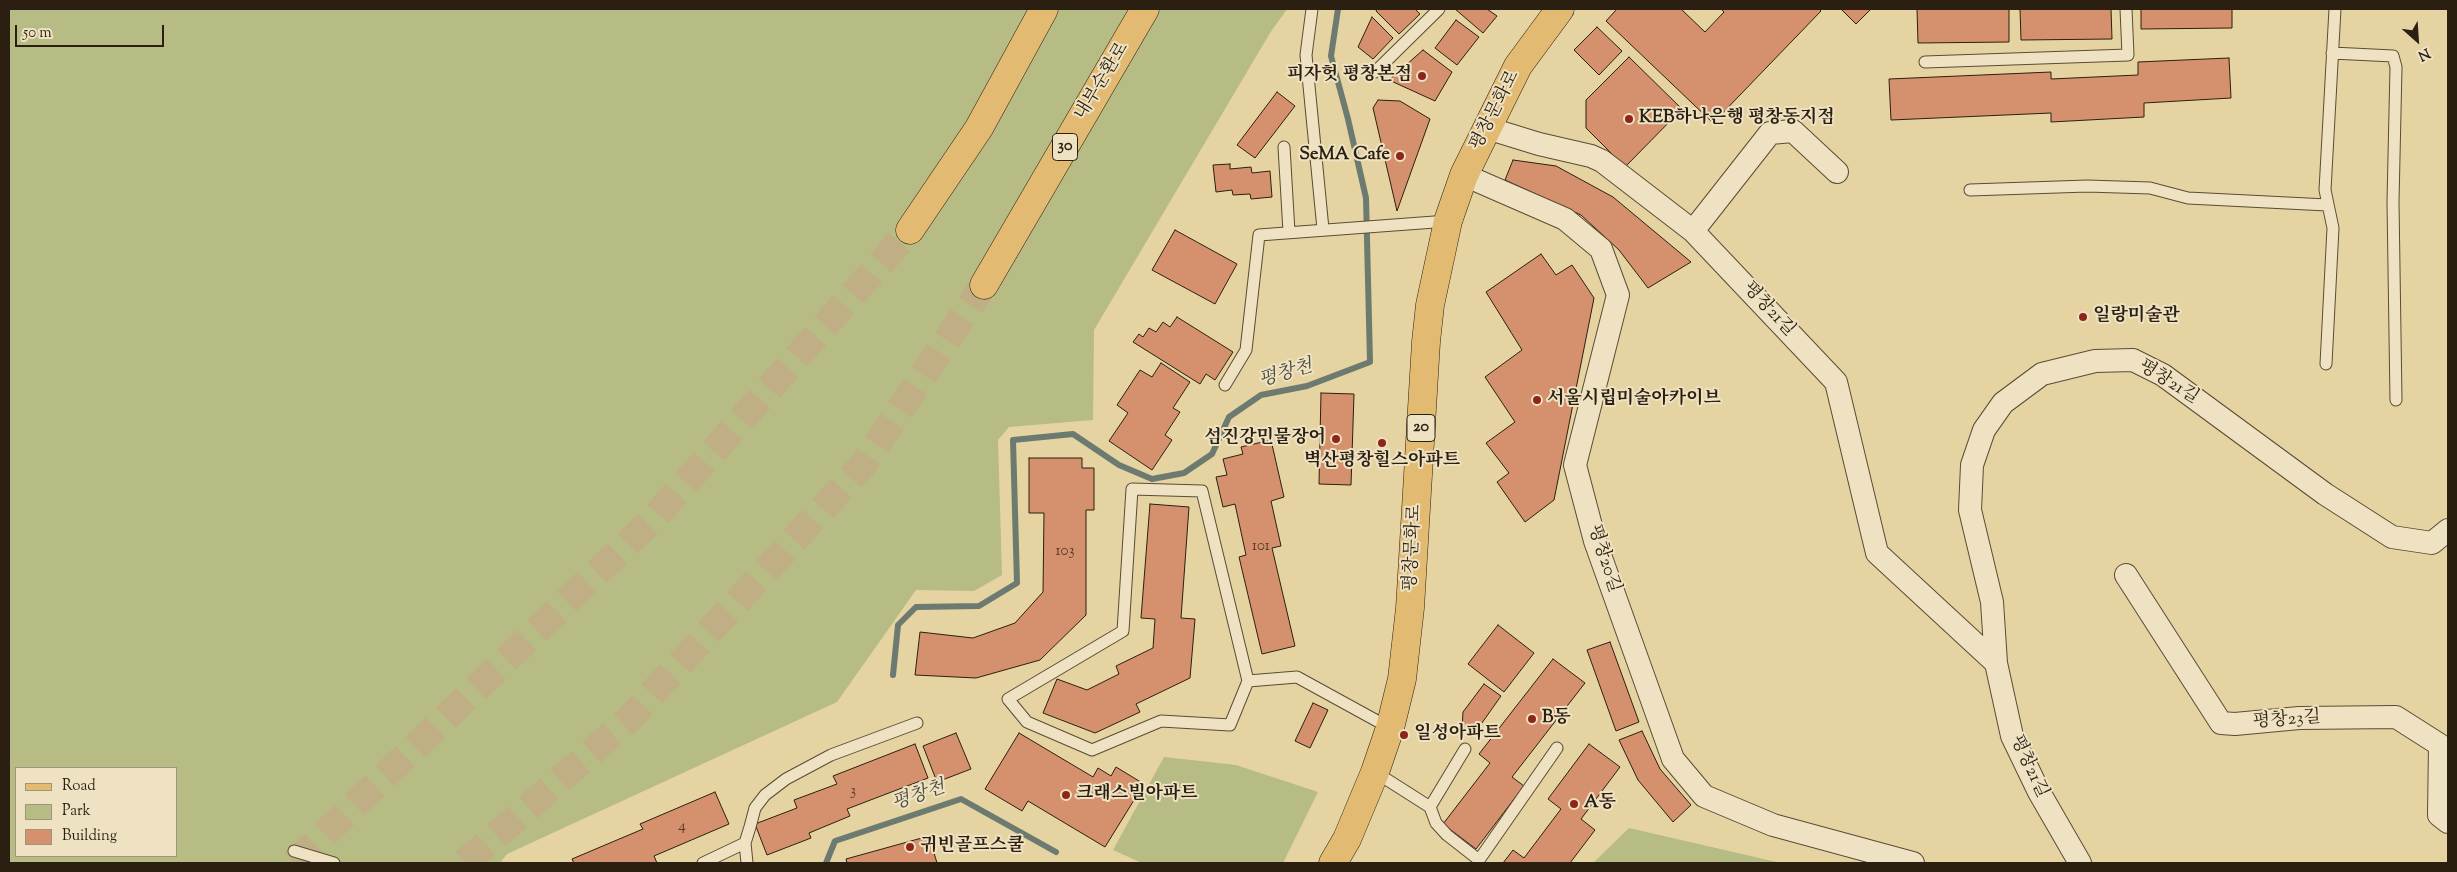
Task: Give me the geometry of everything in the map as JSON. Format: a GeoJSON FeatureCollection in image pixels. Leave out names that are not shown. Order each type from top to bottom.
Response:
{"type":"FeatureCollection","features":[{"type":"Feature","properties":{"kind":"main road"},"geometry":{"type":"LineString","coordinates":[[910,230],[978,128],[1044,9]]}},
{"type":"Feature","properties":{"kind":"main road","name":"내부순환로"},"geometry":{"type":"LineString","coordinates":[[984,285],[1145,9]]}},
{"type":"Feature","properties":{"kind":"main road","name":"평창문화로"},"geometry":{"type":"LineString","coordinates":[[1333,863],[1347,839],[1375,772],[1390,728],[1402,679],[1410,608],[1429,315],[1448,221],[1464,175],[1518,66],[1560,9]]}},
{"type":"Feature","properties":{"kind":"street","name":"평창21길"},"geometry":{"type":"LineString","coordinates":[[1488,128],[1539,144],[1591,156],[1602,161],[1693,231],[1836,382],[1877,553],[1996,663]]}},
{"type":"Feature","properties":{"kind":"street"},"geometry":{"type":"LineString","coordinates":[[1693,231],[1770,133],[1793,131],[1837,172]]}},
{"type":"Feature","properties":{"kind":"street","name":"평창20길"},"geometry":{"type":"LineString","coordinates":[[1464,175],[1565,219],[1601,249],[1618,295],[1575,465],[1595,541],[1673,759],[1704,796],[1773,825],[1912,863]]}},
{"type":"Feature","properties":{"kind":"street","name":"평창21길"},"geometry":{"type":"LineString","coordinates":[[2080,863],[2039,792],[2012,736],[1996,663],[1992,602],[1970,510],[1972,466],[1984,430],[2003,402],[2042,374],[2095,361],[2133,360],[2163,375],[2325,494],[2392,537],[2432,543],[2448,530]]}},
{"type":"Feature","properties":{"kind":"street","name":"평창23길"},"geometry":{"type":"LineString","coordinates":[[2126,575],[2221,723],[2235,724],[2299,718],[2396,717],[2440,745],[2439,815],[2448,822]]}},
{"type":"Feature","properties":{"kind":"lane"},"geometry":{"type":"LineString","coordinates":[[1312,9],[1306,55],[1323,229]]}},
{"type":"Feature","properties":{"kind":"lane"},"geometry":{"type":"LineString","coordinates":[[1375,72],[1440,9]]}},
{"type":"Feature","properties":{"kind":"lane"},"geometry":{"type":"LineString","coordinates":[[1925,62],[2128,55],[2126,9]]}},
{"type":"Feature","properties":{"kind":"lane"},"geometry":{"type":"LineString","coordinates":[[2326,364],[2333,228],[2324,190],[2335,9]]}},
{"type":"Feature","properties":{"kind":"lane"},"geometry":{"type":"LineString","coordinates":[[2332,54],[2393,56],[2396,67],[2393,202],[2396,400]]}},
{"type":"Feature","properties":{"kind":"lane"},"geometry":{"type":"LineString","coordinates":[[1284,147],[1289,232]]}},
{"type":"Feature","properties":{"kind":"lane"},"geometry":{"type":"LineString","coordinates":[[1970,190],[2088,186],[2150,188],[2188,198],[2327,205]]}},
{"type":"Feature","properties":{"kind":"lane"},"geometry":{"type":"LineString","coordinates":[[1225,385],[1246,350],[1259,235],[1448,221]]}},
{"type":"Feature","properties":{"kind":"lane"},"geometry":{"type":"LineString","coordinates":[[1132,489],[1202,491],[1248,681],[1230,725],[1161,721],[1092,750],[1028,722],[1008,699],[1123,631],[1132,489]]}},
{"type":"Feature","properties":{"kind":"lane"},"geometry":{"type":"LineString","coordinates":[[1248,681],[1297,677],[1390,728]]}},
{"type":"Feature","properties":{"kind":"lane"},"geometry":{"type":"LineString","coordinates":[[747,863],[746,843],[756,808],[765,795],[786,779],[831,755],[917,723]]}},
{"type":"Feature","properties":{"kind":"lane"},"geometry":{"type":"LineString","coordinates":[[1375,772],[1430,807],[1436,823],[1479,860],[1557,748]]}},
{"type":"Feature","properties":{"kind":"lane"},"geometry":{"type":"LineString","coordinates":[[1430,807],[1465,749]]}},
{"type":"Feature","properties":{"kind":"lane"},"geometry":{"type":"LineString","coordinates":[[703,863],[746,843]]}},
{"type":"Feature","properties":{"kind":"lane"},"geometry":{"type":"LineString","coordinates":[[294,851],[334,863]]}},
{"type":"Feature","properties":{"kind":"green space"},"geometry":{"type":"Polygon","coordinates":[[[9,9],[1287,9],[1270,33],[1094,330],[1093,420],[1009,427],[998,440],[1002,575],[974,591],[916,590],[837,702],[507,854],[500,863],[9,863],[9,9]]]}},
{"type":"Feature","properties":{"kind":"green space"},"geometry":{"type":"Polygon","coordinates":[[[1164,757],[1236,765],[1318,792],[1283,863],[1142,863],[1113,850],[1164,757]]]}},
{"type":"Feature","properties":{"kind":"green space"},"geometry":{"type":"Polygon","coordinates":[[[1629,828],[1781,863],[1593,863],[1629,828]]]}},
{"type":"Feature","properties":{"kind":"building"},"geometry":{"type":"Polygon","coordinates":[[[1377,9],[1415,9],[1420,14],[1399,34],[1376,11],[1377,9]]]}},
{"type":"Feature","properties":{"kind":"building"},"geometry":{"type":"Polygon","coordinates":[[[1455,9],[1487,9],[1497,16],[1483,33],[1455,9]]]}},
{"type":"Feature","properties":{"kind":"building"},"geometry":{"type":"Polygon","coordinates":[[[1617,9],[1681,9],[1705,32],[1724,12],[1721,9],[1819,9],[1821,11],[1713,123],[1606,21],[1617,9]]]}},
{"type":"Feature","properties":{"kind":"building"},"geometry":{"type":"Polygon","coordinates":[[[1841,9],[1871,9],[1856,24],[1841,9]]]}},
{"type":"Feature","properties":{"kind":"building"},"geometry":{"type":"Polygon","coordinates":[[[1917,9],[2009,9],[2009,42],[1918,43],[1917,9]]]}},
{"type":"Feature","properties":{"kind":"building"},"geometry":{"type":"Polygon","coordinates":[[[2020,9],[2111,9],[2112,39],[2021,40],[2020,9]]]}},
{"type":"Feature","properties":{"kind":"building"},"geometry":{"type":"Polygon","coordinates":[[[2141,9],[2232,9],[2232,28],[2141,29],[2141,9]]]}},
{"type":"Feature","properties":{"kind":"building"},"geometry":{"type":"Polygon","coordinates":[[[1372,17],[1393,38],[1373,59],[1358,47],[1372,17]]]}},
{"type":"Feature","properties":{"kind":"building"},"geometry":{"type":"Polygon","coordinates":[[[1456,20],[1479,37],[1457,65],[1435,48],[1456,20]]]}},
{"type":"Feature","properties":{"kind":"building"},"geometry":{"type":"Polygon","coordinates":[[[1597,27],[1622,51],[1599,75],[1574,50],[1597,27]]]}},
{"type":"Feature","properties":{"kind":"building","name":"피자헛 평창본점"},"geometry":{"type":"Polygon","coordinates":[[[1423,50],[1452,72],[1435,101],[1389,80],[1423,50]]]}},
{"type":"Feature","properties":{"kind":"building","name":"KEB하나은행 평창동지점"},"geometry":{"type":"Polygon","coordinates":[[[1629,57],[1682,109],[1625,167],[1586,128],[1586,100],[1629,57]]]}},
{"type":"Feature","properties":{"kind":"building"},"geometry":{"type":"Polygon","coordinates":[[[2229,58],[2231,98],[2144,103],[2144,117],[2051,122],[2051,113],[1891,120],[1889,79],[2051,72],[2051,79],[2138,75],[2138,62],[2229,58]]]}},
{"type":"Feature","properties":{"kind":"building"},"geometry":{"type":"Polygon","coordinates":[[[1277,92],[1295,106],[1255,158],[1237,145],[1277,92]]]}},
{"type":"Feature","properties":{"kind":"building"},"geometry":{"type":"Polygon","coordinates":[[[1378,100],[1400,101],[1430,119],[1397,211],[1373,108],[1378,100]]]}},
{"type":"Feature","properties":{"kind":"building"},"geometry":{"type":"Polygon","coordinates":[[[1513,160],[1556,166],[1613,197],[1691,262],[1648,288],[1619,250],[1581,215],[1505,180],[1513,160]]]}},
{"type":"Feature","properties":{"kind":"building"},"geometry":{"type":"Polygon","coordinates":[[[1230,164],[1230,169],[1251,167],[1252,173],[1270,171],[1272,197],[1251,199],[1250,194],[1233,195],[1232,190],[1216,192],[1213,165],[1230,164]]]}},
{"type":"Feature","properties":{"kind":"building"},"geometry":{"type":"Polygon","coordinates":[[[1175,230],[1237,264],[1215,304],[1152,270],[1175,230]]]}},
{"type":"Feature","properties":{"kind":"building","name":"서울시립미술아카이브"},"geometry":{"type":"Polygon","coordinates":[[[1541,254],[1556,275],[1572,265],[1594,298],[1554,500],[1525,522],[1497,482],[1509,473],[1486,443],[1515,422],[1485,377],[1522,350],[1486,292],[1541,254]]]}},
{"type":"Feature","properties":{"kind":"building"},"geometry":{"type":"Polygon","coordinates":[[[1177,317],[1233,352],[1215,380],[1206,374],[1200,384],[1133,342],[1139,334],[1143,337],[1149,328],[1156,332],[1163,322],[1170,327],[1177,317]]]}},
{"type":"Feature","properties":{"kind":"building"},"geometry":{"type":"Polygon","coordinates":[[[1161,363],[1190,382],[1173,408],[1180,412],[1165,435],[1172,440],[1152,470],[1109,441],[1128,413],[1117,405],[1140,370],[1152,377],[1161,363]]]}},
{"type":"Feature","properties":{"kind":"building","name":"섬진강민물장어"},"geometry":{"type":"Polygon","coordinates":[[[1321,393],[1354,394],[1351,485],[1319,484],[1321,393]]]}},
{"type":"Feature","properties":{"kind":"building"},"geometry":{"type":"Polygon","coordinates":[[[1271,440],[1284,497],[1271,501],[1281,546],[1272,548],[1295,646],[1262,654],[1239,557],[1246,555],[1235,504],[1223,507],[1216,477],[1227,475],[1223,459],[1243,454],[1241,447],[1271,440]]]}},
{"type":"Feature","properties":{"kind":"building"},"geometry":{"type":"Polygon","coordinates":[[[1029,458],[1082,458],[1082,468],[1094,468],[1094,510],[1086,510],[1086,615],[1040,660],[976,678],[915,675],[920,632],[973,638],[1015,623],[1043,592],[1044,513],[1029,513],[1029,458]]]}},
{"type":"Feature","properties":{"kind":"building"},"geometry":{"type":"Polygon","coordinates":[[[1150,504],[1189,507],[1181,618],[1195,619],[1190,678],[1136,704],[1140,712],[1095,733],[1043,713],[1057,679],[1087,690],[1119,674],[1116,666],[1153,648],[1155,619],[1141,618],[1150,504]]]}},
{"type":"Feature","properties":{"kind":"building"},"geometry":{"type":"Polygon","coordinates":[[[1498,625],[1534,653],[1504,692],[1468,664],[1498,625]]]}},
{"type":"Feature","properties":{"kind":"building"},"geometry":{"type":"Polygon","coordinates":[[[1610,642],[1639,722],[1616,731],[1587,650],[1610,642]]]}},
{"type":"Feature","properties":{"kind":"building","name":"B동"},"geometry":{"type":"Polygon","coordinates":[[[1553,659],[1585,683],[1512,777],[1524,786],[1476,849],[1443,824],[1490,763],[1479,754],[1553,659]]]}},
{"type":"Feature","properties":{"kind":"building"},"geometry":{"type":"Polygon","coordinates":[[[1484,684],[1501,696],[1472,737],[1462,730],[1463,712],[1484,684]]]}},
{"type":"Feature","properties":{"kind":"building"},"geometry":{"type":"Polygon","coordinates":[[[1313,703],[1328,710],[1310,748],[1295,741],[1313,703]]]}},
{"type":"Feature","properties":{"kind":"building"},"geometry":{"type":"Polygon","coordinates":[[[1642,731],[1660,769],[1691,805],[1673,822],[1638,780],[1619,740],[1642,731]]]}},
{"type":"Feature","properties":{"kind":"building"},"geometry":{"type":"Polygon","coordinates":[[[956,733],[971,769],[937,782],[923,746],[956,733]]]}},
{"type":"Feature","properties":{"kind":"building","name":"크래스빌아파트"},"geometry":{"type":"Polygon","coordinates":[[[1019,733],[1093,777],[1098,768],[1111,776],[1116,767],[1144,784],[1105,847],[1028,801],[1022,811],[985,789],[1019,733]]]}},
{"type":"Feature","properties":{"kind":"building"},"geometry":{"type":"Polygon","coordinates":[[[915,744],[928,778],[847,809],[850,816],[809,833],[811,838],[767,855],[755,824],[797,808],[794,800],[837,784],[833,776],[915,744]]]}},
{"type":"Feature","properties":{"kind":"building","name":"A동"},"geometry":{"type":"Polygon","coordinates":[[[1589,744],[1620,767],[1581,819],[1595,830],[1570,863],[1503,863],[1513,850],[1524,858],[1561,809],[1548,799],[1589,744]]]}},
{"type":"Feature","properties":{"kind":"building"},"geometry":{"type":"Polygon","coordinates":[[[715,792],[729,824],[654,856],[657,863],[574,863],[572,859],[643,829],[640,824],[715,792]]]}},
{"type":"Feature","properties":{"kind":"building","name":"귀빈골프스쿨"},"geometry":{"type":"Polygon","coordinates":[[[929,836],[937,863],[847,863],[846,859],[929,836]]]}},
{"type":"Feature","properties":{"kind":"waterway","name":"평창천"},"geometry":{"type":"LineString","coordinates":[[893,675],[898,625],[916,607],[979,606],[1017,583],[1013,440],[1073,434],[1119,465],[1152,479],[1184,473],[1212,454],[1229,417],[1261,395],[1307,386],[1370,362],[1366,198],[1331,56],[1338,9]]}},
{"type":"Feature","properties":{"kind":"waterway","name":"평창천"},"geometry":{"type":"LineString","coordinates":[[826,863],[835,841],[961,799],[1056,852]]}},
{"type":"Feature","properties":{"kind":"tunnel"},"geometry":{"type":"LineString","coordinates":[[294,863],[653,519],[910,230]]}},
{"type":"Feature","properties":{"kind":"tunnel"},"geometry":{"type":"LineString","coordinates":[[465,863],[627,721],[862,466],[984,285]]}},
{"type":"Feature","properties":{"kind":"place","name":"피자헛 평창본점"},"geometry":{"type":"Point","coordinates":[1422,76]}},
{"type":"Feature","properties":{"kind":"place","name":"KEB하나은행 평창동지점"},"geometry":{"type":"Point","coordinates":[1629,119]}},
{"type":"Feature","properties":{"kind":"place","name":"SeMA Cafe"},"geometry":{"type":"Point","coordinates":[1400,156]}},
{"type":"Feature","properties":{"kind":"place","name":"일랑미술관"},"geometry":{"type":"Point","coordinates":[2083,317]}},
{"type":"Feature","properties":{"kind":"place","name":"서울시립미술아카이브"},"geometry":{"type":"Point","coordinates":[1537,400]}},
{"type":"Feature","properties":{"kind":"place","name":"섬진강민물장어"},"geometry":{"type":"Point","coordinates":[1336,439]}},
{"type":"Feature","properties":{"kind":"place","name":"벽산평창힐스아파트"},"geometry":{"type":"Point","coordinates":[1382,443]}},
{"type":"Feature","properties":{"kind":"place","name":"B동"},"geometry":{"type":"Point","coordinates":[1532,719]}},
{"type":"Feature","properties":{"kind":"place","name":"일성아파트"},"geometry":{"type":"Point","coordinates":[1404,735]}},
{"type":"Feature","properties":{"kind":"place","name":"크래스빌아파트"},"geometry":{"type":"Point","coordinates":[1066,795]}},
{"type":"Feature","properties":{"kind":"place","name":"A동"},"geometry":{"type":"Point","coordinates":[1574,804]}},
{"type":"Feature","properties":{"kind":"place","name":"귀빈골프스쿨"},"geometry":{"type":"Point","coordinates":[910,847]}}]}
